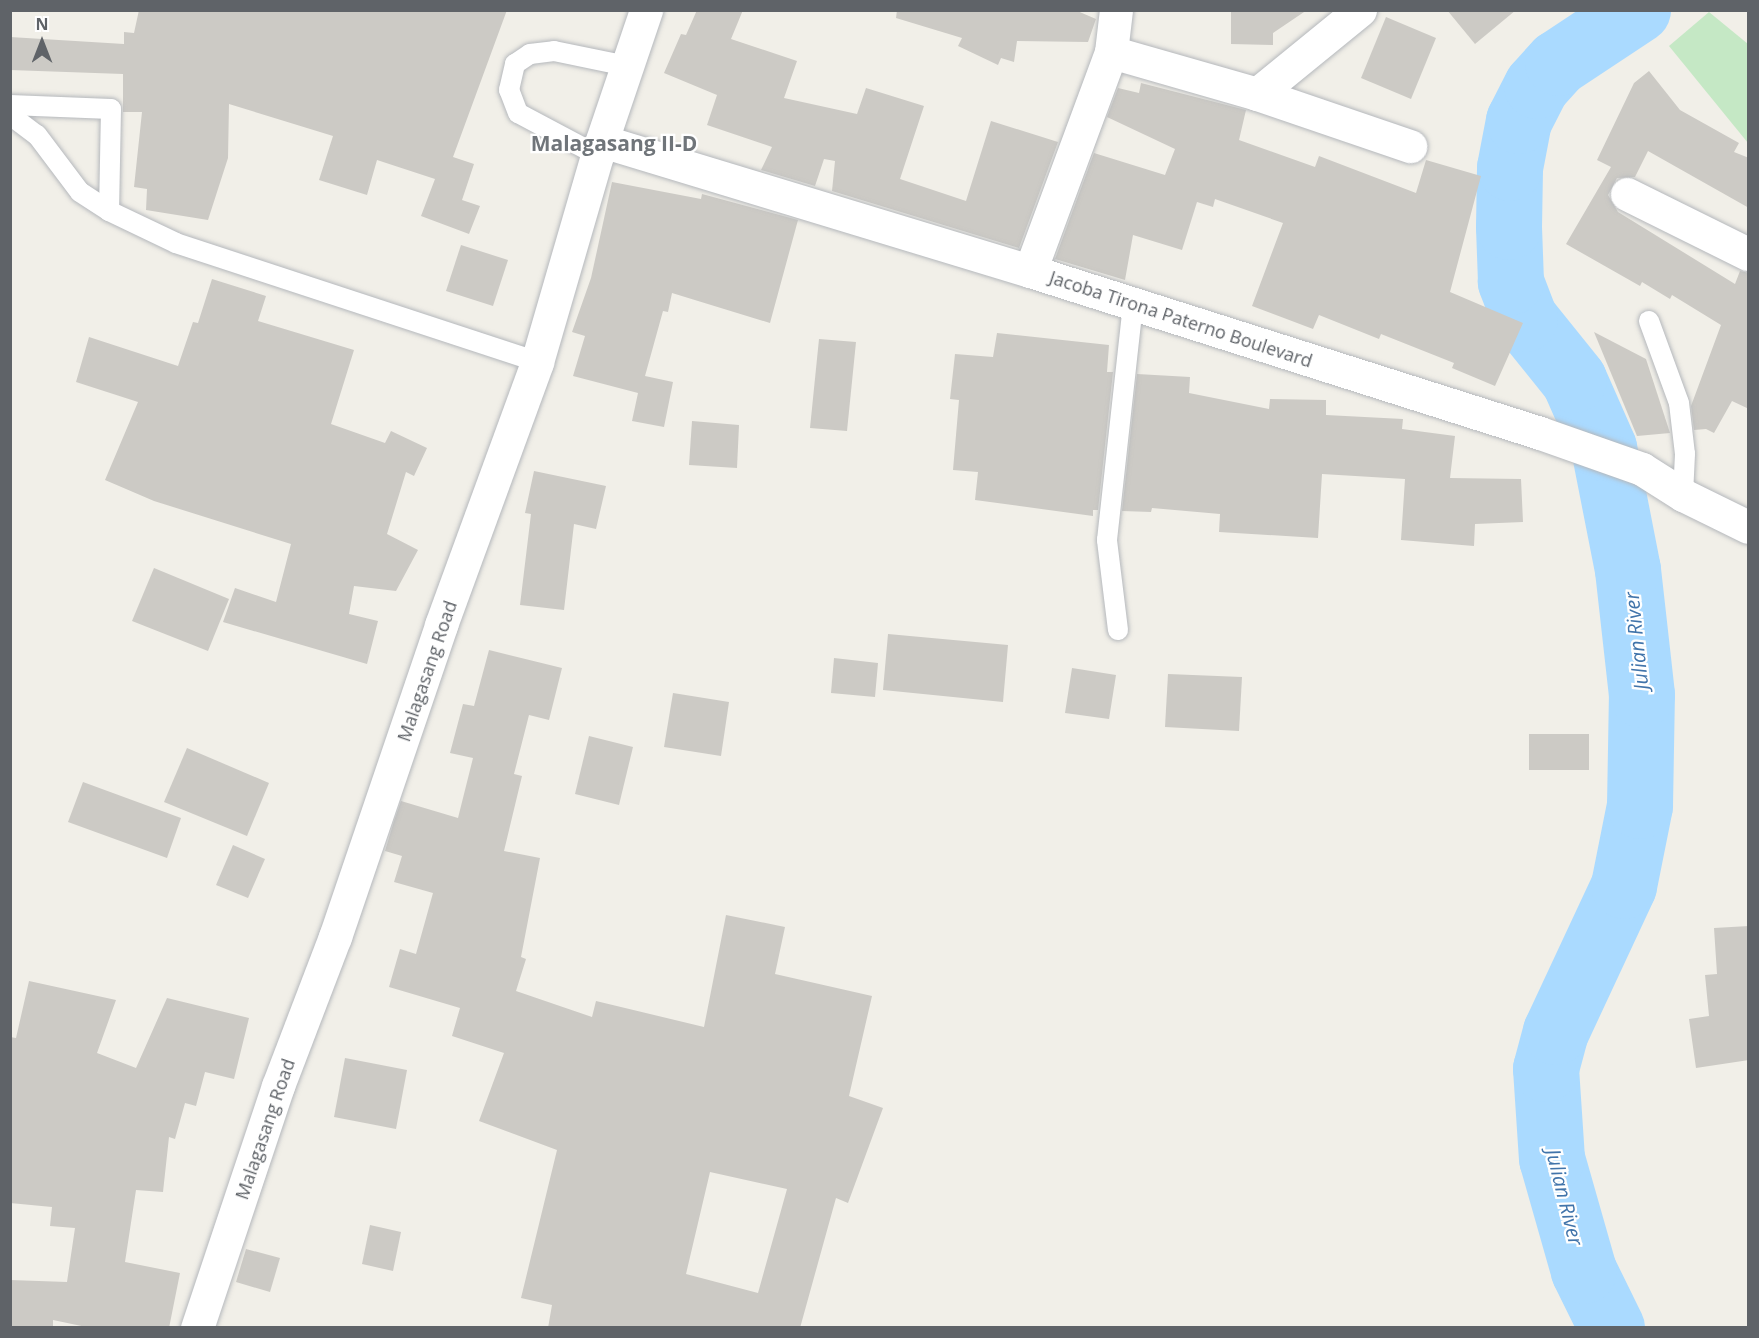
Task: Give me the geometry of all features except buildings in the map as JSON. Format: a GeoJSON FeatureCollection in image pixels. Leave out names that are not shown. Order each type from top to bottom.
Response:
{"type":"FeatureCollection","features":[{"type":"Feature","properties":{"kind":"street","name":"Malagasang Road"},"geometry":{"type":"LineString","coordinates":[[197,1328],[278,1086],[335,937],[441,625],[537,362],[599,148],[646,10]]}},
{"type":"Feature","properties":{"kind":"street"},"geometry":{"type":"LineString","coordinates":[[1030,271],[1111,52],[1116,10]]}},
{"type":"Feature","properties":{"kind":"street"},"geometry":{"type":"LineString","coordinates":[[1257,94],[1360,10]]}},
{"type":"Feature","properties":{"kind":"street"},"geometry":{"type":"LineString","coordinates":[[1111,52],[1257,94],[1410,146]]}},
{"type":"Feature","properties":{"kind":"street","name":"Jacoba Tirona Paterno Boulevard"},"geometry":{"type":"LineString","coordinates":[[599,148],[1030,271],[1540,433],[1642,469],[1683,495],[1749,527]]}},
{"type":"Feature","properties":{"kind":"street"},"geometry":{"type":"LineString","coordinates":[[1627,194],[1749,255]]}},
{"type":"Feature","properties":{"kind":"lane"},"geometry":{"type":"LineString","coordinates":[[599,148],[518,113],[509,90],[515,64],[530,54],[555,51],[627,66]]}},
{"type":"Feature","properties":{"kind":"lane"},"geometry":{"type":"LineString","coordinates":[[10,105],[111,109],[109,211]]}},
{"type":"Feature","properties":{"kind":"lane"},"geometry":{"type":"LineString","coordinates":[[10,115],[37,135],[80,192],[109,211],[176,243],[537,362]]}},
{"type":"Feature","properties":{"kind":"lane"},"geometry":{"type":"LineString","coordinates":[[1118,630],[1107,540],[1132,304]]}},
{"type":"Feature","properties":{"kind":"lane"},"geometry":{"type":"LineString","coordinates":[[1649,321],[1679,403],[1685,454],[1683,495]]}},
{"type":"Feature","properties":{"kind":"green space"},"geometry":{"type":"Polygon","coordinates":[[[1709,12],[1748,44],[1748,143],[1669,46],[1709,12]]]}},
{"type":"Feature","properties":{"kind":"waterway","name":"Julian River"},"geometry":{"type":"LineString","coordinates":[[1612,1328],[1584,1271],[1552,1159],[1546,1069],[1556,1032],[1624,886],[1640,806],[1642,695],[1628,570],[1604,448],[1574,380],[1525,319],[1511,282],[1510,168],[1519,121],[1537,86],[1558,63],[1638,10]]}},
{"type":"Feature","properties":{"kind":"district","name":"Malagasang II-D"},"geometry":{"type":"Point","coordinates":[614,143]}}]}
